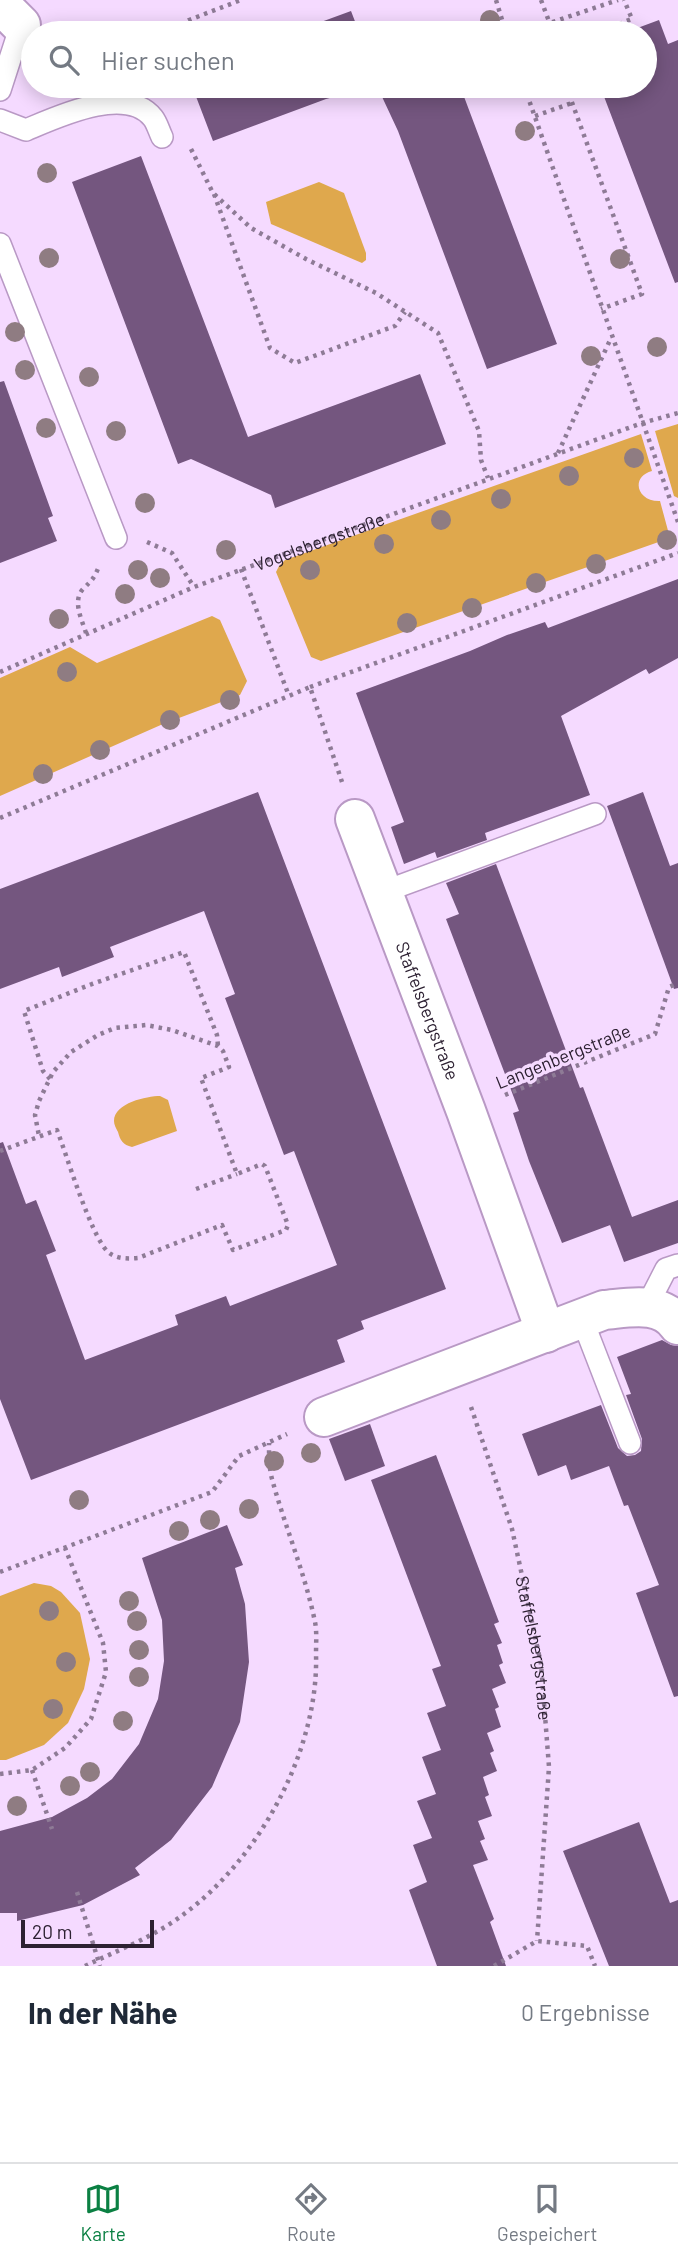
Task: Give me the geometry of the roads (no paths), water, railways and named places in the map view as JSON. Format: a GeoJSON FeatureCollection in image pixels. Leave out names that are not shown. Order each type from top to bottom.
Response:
{"type":"FeatureCollection","features":[{"type":"Feature","properties":{"kind":"street","name":"Staffelsbergstraße"},"geometry":{"type":"LineString","coordinates":[[355,819],[466,1111],[545,1333]]}},
{"type":"Feature","properties":{"kind":"street"},"geometry":{"type":"LineString","coordinates":[[324,1417],[604,1310],[663,1315]]}},
{"type":"Feature","properties":{"kind":"lane"},"geometry":{"type":"LineString","coordinates":[[0,90],[7,21]]}},
{"type":"Feature","properties":{"kind":"lane"},"geometry":{"type":"LineString","coordinates":[[0,120],[26,130],[82,109],[122,102],[153,117],[162,137]]}},
{"type":"Feature","properties":{"kind":"lane"},"geometry":{"type":"LineString","coordinates":[[0,244],[116,538]]}},
{"type":"Feature","properties":{"kind":"lane"},"geometry":{"type":"LineString","coordinates":[[383,892],[595,814]]}},
{"type":"Feature","properties":{"kind":"lane"},"geometry":{"type":"LineString","coordinates":[[663,1315],[666,1269],[678,1265]]}},
{"type":"Feature","properties":{"kind":"lane"},"geometry":{"type":"LineString","coordinates":[[582,1319],[630,1443]]}}]}
